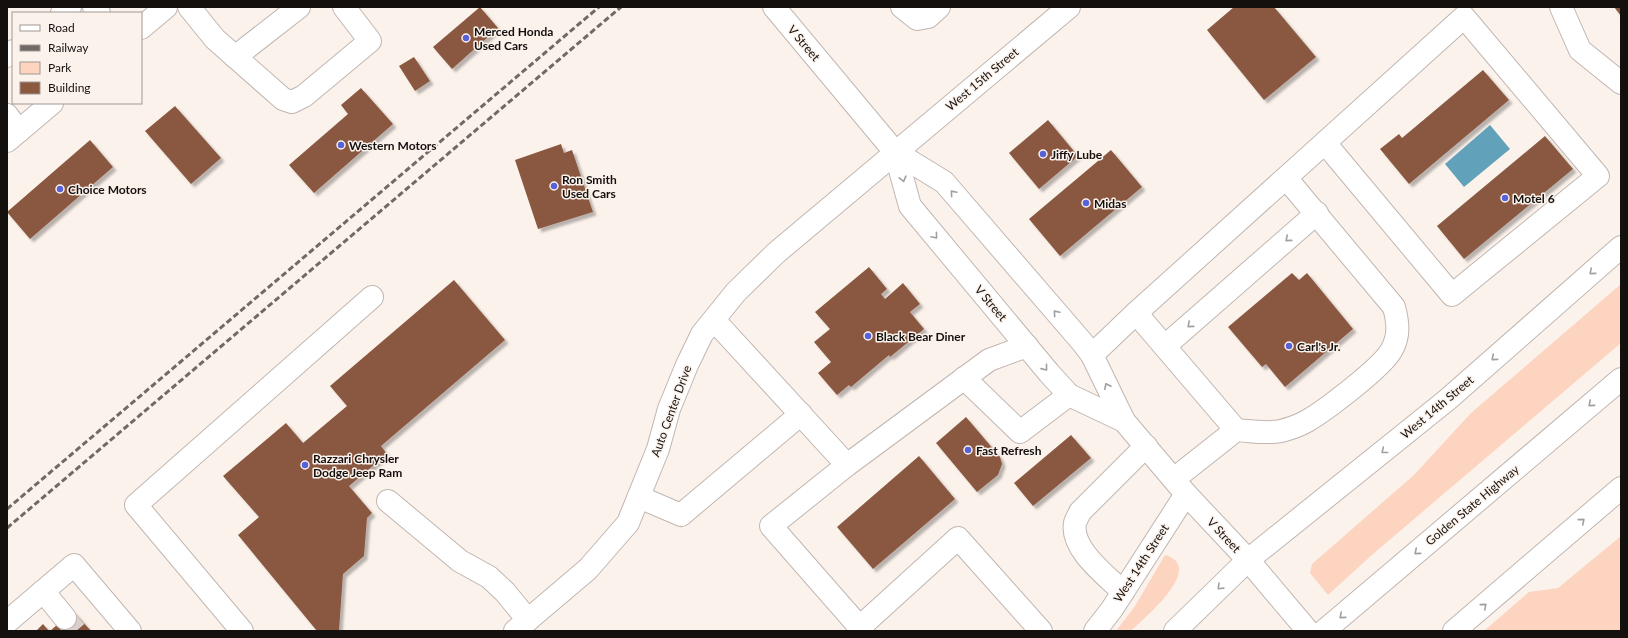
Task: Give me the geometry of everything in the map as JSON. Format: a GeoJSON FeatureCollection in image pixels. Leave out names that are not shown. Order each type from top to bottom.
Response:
{"type":"FeatureCollection","features":[{"type":"Feature","properties":{"kind":"main road"},"geometry":{"type":"LineString","coordinates":[[142,27],[166,7]]}},
{"type":"Feature","properties":{"kind":"main road"},"geometry":{"type":"LineString","coordinates":[[189,7],[215,38],[235,57],[283,99],[292,102],[304,96],[370,40],[344,7]]}},
{"type":"Feature","properties":{"kind":"main road"},"geometry":{"type":"LineString","coordinates":[[235,57],[299,7]]}},
{"type":"Feature","properties":{"kind":"main road","name":"V Street"},"geometry":{"type":"LineString","coordinates":[[774,7],[896,152],[944,182],[1092,355],[1124,421],[1180,486],[1248,560],[1308,631]]}},
{"type":"Feature","properties":{"kind":"main road"},"geometry":{"type":"LineString","coordinates":[[902,7],[906,12],[917,19],[928,17],[939,7]]}},
{"type":"Feature","properties":{"kind":"main road","name":"West 15th Street"},"geometry":{"type":"LineString","coordinates":[[896,152],[1069,7]]}},
{"type":"Feature","properties":{"kind":"main road"},"geometry":{"type":"LineString","coordinates":[[1561,7],[1580,50],[1621,83]]}},
{"type":"Feature","properties":{"kind":"main road"},"geometry":{"type":"LineString","coordinates":[[1092,355],[1136,313],[1286,178],[1324,143],[1464,17],[1598,176],[1452,295],[1324,143]]}},
{"type":"Feature","properties":{"kind":"main road"},"geometry":{"type":"LineString","coordinates":[[11,129],[50,104]]}},
{"type":"Feature","properties":{"kind":"main road","name":"V Street"},"geometry":{"type":"LineString","coordinates":[[896,152],[910,206],[1027,346],[1069,395],[1124,421]]}},
{"type":"Feature","properties":{"kind":"main road","name":"Auto Center Drive"},"geometry":{"type":"LineString","coordinates":[[522,625],[588,570],[628,523],[658,448],[669,409],[687,365],[702,334],[736,292],[776,253],[896,152]]}},
{"type":"Feature","properties":{"kind":"main road"},"geometry":{"type":"LineString","coordinates":[[1136,313],[1236,430],[1262,432],[1281,431],[1306,422],[1381,364],[1391,351],[1397,337],[1398,324],[1394,307],[1317,213],[1286,178]]}},
{"type":"Feature","properties":{"kind":"main road"},"geometry":{"type":"LineString","coordinates":[[1165,346],[1317,213]]}},
{"type":"Feature","properties":{"kind":"main road","name":"West 14th Street"},"geometry":{"type":"LineString","coordinates":[[1175,631],[1248,560],[1447,400],[1621,247]]}},
{"type":"Feature","properties":{"kind":"main road"},"geometry":{"type":"LineString","coordinates":[[242,631],[136,505],[372,297]]}},
{"type":"Feature","properties":{"kind":"main road"},"geometry":{"type":"LineString","coordinates":[[714,320],[846,465]]}},
{"type":"Feature","properties":{"kind":"main road"},"geometry":{"type":"LineString","coordinates":[[1027,346],[989,360],[846,465],[771,526],[861,629],[958,538],[1041,631]]}},
{"type":"Feature","properties":{"kind":"main road"},"geometry":{"type":"LineString","coordinates":[[964,378],[1020,432],[1069,395]]}},
{"type":"Feature","properties":{"kind":"main road","name":"Golden State Highway"},"geometry":{"type":"LineString","coordinates":[[1324,631],[1621,379]]}},
{"type":"Feature","properties":{"kind":"main road"},"geometry":{"type":"LineString","coordinates":[[639,497],[681,515],[801,414]]}},
{"type":"Feature","properties":{"kind":"main road","name":"West 14th Street"},"geometry":{"type":"LineString","coordinates":[[1095,631],[1123,592],[1180,486],[1236,430]]}},
{"type":"Feature","properties":{"kind":"main road"},"geometry":{"type":"LineString","coordinates":[[1123,592],[1082,551],[1076,536],[1075,524],[1080,512],[1146,446]]}},
{"type":"Feature","properties":{"kind":"main road"},"geometry":{"type":"LineString","coordinates":[[1454,631],[1621,488]]}},
{"type":"Feature","properties":{"kind":"main road"},"geometry":{"type":"LineString","coordinates":[[388,501],[460,561],[489,577],[505,592],[522,625]]}},
{"type":"Feature","properties":{"kind":"main road"},"geometry":{"type":"LineString","coordinates":[[7,622],[74,565],[130,631]]}},
{"type":"Feature","properties":{"kind":"main road"},"geometry":{"type":"LineString","coordinates":[[43,591],[65,618]]}},
{"type":"Feature","properties":{"kind":"green space"},"geometry":{"type":"Polygon","coordinates":[[[1621,284],[1621,343],[1373,554],[1328,595],[1310,573],[1312,564],[1414,475],[1471,413],[1621,284]]]}},
{"type":"Feature","properties":{"kind":"green space"},"geometry":{"type":"Polygon","coordinates":[[[1621,536],[1621,631],[1484,631],[1529,592],[1558,588],[1621,536]]]}},
{"type":"Feature","properties":{"kind":"green space"},"geometry":{"type":"Polygon","coordinates":[[[1165,555],[1176,561],[1179,570],[1176,581],[1158,605],[1131,631],[1116,631],[1135,606],[1165,555]]]}},
{"type":"Feature","properties":{"kind":"water"},"geometry":{"type":"Polygon","coordinates":[[[1490,125],[1510,149],[1464,187],[1445,164],[1490,125]]]}},
{"type":"Feature","properties":{"kind":"building","name":"Merced Honda Used Cars"},"geometry":{"type":"Polygon","coordinates":[[[480,7],[498,28],[452,69],[433,47],[480,7]]]}},
{"type":"Feature","properties":{"kind":"building"},"geometry":{"type":"Polygon","coordinates":[[[1234,7],[1274,7],[1316,57],[1264,100],[1207,30],[1234,7]]]}},
{"type":"Feature","properties":{"kind":"building"},"geometry":{"type":"Polygon","coordinates":[[[1614,7],[1621,7],[1621,16],[1614,7]]]}},
{"type":"Feature","properties":{"kind":"building"},"geometry":{"type":"Polygon","coordinates":[[[414,57],[430,81],[415,91],[399,66],[414,57]]]}},
{"type":"Feature","properties":{"kind":"building"},"geometry":{"type":"Polygon","coordinates":[[[1483,70],[1509,100],[1409,184],[1380,149],[1399,134],[1402,138],[1483,70]]]}},
{"type":"Feature","properties":{"kind":"building","name":"Western Motors"},"geometry":{"type":"Polygon","coordinates":[[[361,88],[393,124],[314,193],[289,165],[348,114],[341,105],[361,88]]]}},
{"type":"Feature","properties":{"kind":"building"},"geometry":{"type":"Polygon","coordinates":[[[175,106],[221,158],[191,184],[145,131],[175,106]]]}},
{"type":"Feature","properties":{"kind":"building","name":"Jiffy Lube"},"geometry":{"type":"Polygon","coordinates":[[[1048,120],[1078,156],[1039,189],[1009,153],[1048,120]]]}},
{"type":"Feature","properties":{"kind":"building","name":"Motel 6"},"geometry":{"type":"Polygon","coordinates":[[[1545,136],[1573,169],[1464,259],[1437,226],[1545,136]]]}},
{"type":"Feature","properties":{"kind":"building","name":"Choice Motors"},"geometry":{"type":"Polygon","coordinates":[[[90,140],[113,167],[30,239],[7,212],[90,140]]]}},
{"type":"Feature","properties":{"kind":"building","name":"Ron Smith Used Cars"},"geometry":{"type":"Polygon","coordinates":[[[561,144],[564,153],[572,150],[593,212],[538,229],[515,160],[561,144]]]}},
{"type":"Feature","properties":{"kind":"building","name":"Midas"},"geometry":{"type":"Polygon","coordinates":[[[1111,150],[1142,187],[1060,256],[1029,219],[1111,150]]]}},
{"type":"Feature","properties":{"kind":"building","name":"Black Bear Diner"},"geometry":{"type":"Polygon","coordinates":[[[869,267],[887,289],[881,294],[885,299],[903,283],[920,304],[910,312],[924,329],[890,357],[889,355],[851,387],[849,385],[837,395],[818,373],[831,362],[814,342],[830,329],[815,312],[869,267]]]}},
{"type":"Feature","properties":{"kind":"building","name":"Carl's Jr."},"geometry":{"type":"Polygon","coordinates":[[[1292,273],[1299,280],[1307,273],[1353,329],[1285,387],[1266,364],[1262,367],[1228,327],[1292,273]]]}},
{"type":"Feature","properties":{"kind":"building","name":"Razzari Chrysler Dodge Jeep Ram"},"geometry":{"type":"Polygon","coordinates":[[[454,280],[505,340],[381,446],[387,454],[349,486],[372,513],[367,518],[364,556],[343,574],[339,631],[317,631],[238,535],[259,517],[223,476],[286,423],[303,443],[347,406],[330,386],[454,280]]]}},
{"type":"Feature","properties":{"kind":"building","name":"Fast Refresh"},"geometry":{"type":"Polygon","coordinates":[[[966,417],[1000,457],[1002,464],[998,475],[977,492],[936,443],[966,417]]]}},
{"type":"Feature","properties":{"kind":"building","name":"Fast Refresh"},"geometry":{"type":"Polygon","coordinates":[[[1071,435],[1091,458],[1033,506],[1014,483],[1071,435]]]}},
{"type":"Feature","properties":{"kind":"building"},"geometry":{"type":"Polygon","coordinates":[[[919,456],[955,499],[873,569],[837,527],[919,456]]]}},
{"type":"Feature","properties":{"kind":"building"},"geometry":{"type":"Polygon","coordinates":[[[73,611],[91,631],[50,631],[65,618],[73,611]]]}},
{"type":"Feature","properties":{"kind":"building"},"geometry":{"type":"Polygon","coordinates":[[[43,624],[49,631],[36,631],[43,624]]]}},
{"type":"Feature","properties":{"kind":"tunnel"},"geometry":{"type":"LineString","coordinates":[[65,618],[76,631]]}},
{"type":"Feature","properties":{"kind":"railway"},"geometry":{"type":"LineString","coordinates":[[7,509],[599,7]]}},
{"type":"Feature","properties":{"kind":"railway"},"geometry":{"type":"LineString","coordinates":[[7,528],[621,7]]}},
{"type":"Feature","properties":{"kind":"place","name":"Merced Honda Used Cars"},"geometry":{"type":"Point","coordinates":[466,38]}},
{"type":"Feature","properties":{"kind":"place","name":"Western Motors"},"geometry":{"type":"Point","coordinates":[341,145]}},
{"type":"Feature","properties":{"kind":"place","name":"Jiffy Lube"},"geometry":{"type":"Point","coordinates":[1043,154]}},
{"type":"Feature","properties":{"kind":"place","name":"Ron Smith Used Cars"},"geometry":{"type":"Point","coordinates":[554,186]}},
{"type":"Feature","properties":{"kind":"place","name":"Choice Motors"},"geometry":{"type":"Point","coordinates":[60,189]}},
{"type":"Feature","properties":{"kind":"place","name":"Motel 6"},"geometry":{"type":"Point","coordinates":[1505,198]}},
{"type":"Feature","properties":{"kind":"place","name":"Midas"},"geometry":{"type":"Point","coordinates":[1086,203]}},
{"type":"Feature","properties":{"kind":"place","name":"Black Bear Diner"},"geometry":{"type":"Point","coordinates":[868,336]}},
{"type":"Feature","properties":{"kind":"place","name":"Carl's Jr."},"geometry":{"type":"Point","coordinates":[1289,346]}},
{"type":"Feature","properties":{"kind":"place","name":"Fast Refresh"},"geometry":{"type":"Point","coordinates":[968,450]}},
{"type":"Feature","properties":{"kind":"place","name":"Razzari Chrysler Dodge Jeep Ram"},"geometry":{"type":"Point","coordinates":[305,465]}}]}
